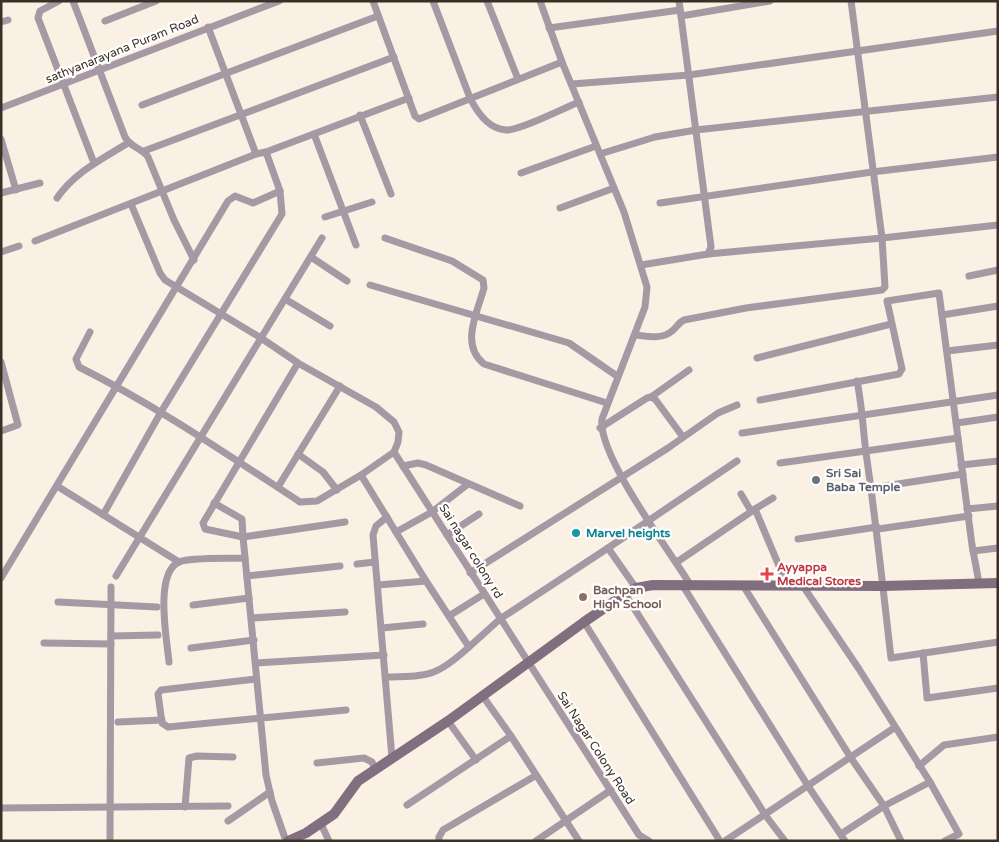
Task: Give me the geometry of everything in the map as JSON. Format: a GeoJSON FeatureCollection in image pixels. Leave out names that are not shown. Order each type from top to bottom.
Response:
{"type":"FeatureCollection","features":[{"type":"Feature","properties":{"kind":"street"},"geometry":{"type":"LineString","coordinates":[[59,1],[40,11],[38,18],[94,163]]}},
{"type":"Feature","properties":{"kind":"street"},"geometry":{"type":"LineString","coordinates":[[72,1],[128,143],[144,151],[194,260]]}},
{"type":"Feature","properties":{"kind":"street"},"geometry":{"type":"LineString","coordinates":[[105,21],[156,1]]}},
{"type":"Feature","properties":{"kind":"street","name":"sathyanarayana Puram Road"},"geometry":{"type":"LineString","coordinates":[[1,108],[101,71],[266,3],[279,1]]}},
{"type":"Feature","properties":{"kind":"street"},"geometry":{"type":"LineString","coordinates":[[373,1],[415,116],[420,119],[562,62]]}},
{"type":"Feature","properties":{"kind":"street"},"geometry":{"type":"LineString","coordinates":[[433,1],[470,98],[476,111],[486,121],[507,131],[579,102]]}},
{"type":"Feature","properties":{"kind":"street"},"geometry":{"type":"LineString","coordinates":[[487,1],[518,79]]}},
{"type":"Feature","properties":{"kind":"street"},"geometry":{"type":"LineString","coordinates":[[540,1],[562,62],[614,188],[647,287],[645,307],[606,403],[600,428],[606,447],[621,477],[677,562],[687,586],[808,786],[843,838],[884,806],[930,782]]}},
{"type":"Feature","properties":{"kind":"street"},"geometry":{"type":"LineString","coordinates":[[679,1],[711,247],[708,254]]}},
{"type":"Feature","properties":{"kind":"street"},"geometry":{"type":"LineString","coordinates":[[550,28],[770,1]]}},
{"type":"Feature","properties":{"kind":"street"},"geometry":{"type":"LineString","coordinates":[[635,335],[658,337],[666,335],[679,322],[684,320],[746,308],[882,290],[886,284],[866,111],[850,1]]}},
{"type":"Feature","properties":{"kind":"street"},"geometry":{"type":"LineString","coordinates":[[142,105],[224,72],[378,16]]}},
{"type":"Feature","properties":{"kind":"street"},"geometry":{"type":"LineString","coordinates":[[208,27],[256,154]]}},
{"type":"Feature","properties":{"kind":"street"},"geometry":{"type":"LineString","coordinates":[[572,84],[689,75],[856,49],[998,31]]}},
{"type":"Feature","properties":{"kind":"street"},"geometry":{"type":"LineString","coordinates":[[144,151],[394,57]]}},
{"type":"Feature","properties":{"kind":"street"},"geometry":{"type":"LineString","coordinates":[[34,241],[256,154],[266,152],[409,98]]}},
{"type":"Feature","properties":{"kind":"street"},"geometry":{"type":"LineString","coordinates":[[600,154],[655,137],[696,130],[998,98]]}},
{"type":"Feature","properties":{"kind":"street"},"geometry":{"type":"LineString","coordinates":[[360,115],[391,194]]}},
{"type":"Feature","properties":{"kind":"street"},"geometry":{"type":"LineString","coordinates":[[314,134],[356,245]]}},
{"type":"Feature","properties":{"kind":"street"},"geometry":{"type":"LineString","coordinates":[[1,139],[16,190]]}},
{"type":"Feature","properties":{"kind":"street"},"geometry":{"type":"LineString","coordinates":[[57,198],[68,182],[94,163],[128,143]]}},
{"type":"Feature","properties":{"kind":"street"},"geometry":{"type":"LineString","coordinates":[[521,173],[596,146]]}},
{"type":"Feature","properties":{"kind":"street"},"geometry":{"type":"LineString","coordinates":[[103,515],[161,412],[223,314],[282,214],[280,191],[266,152]]}},
{"type":"Feature","properties":{"kind":"street"},"geometry":{"type":"LineString","coordinates":[[660,203],[872,172],[998,157]]}},
{"type":"Feature","properties":{"kind":"street"},"geometry":{"type":"LineString","coordinates":[[1,194],[40,183]]}},
{"type":"Feature","properties":{"kind":"street"},"geometry":{"type":"LineString","coordinates":[[560,208],[614,188]]}},
{"type":"Feature","properties":{"kind":"street"},"geometry":{"type":"LineString","coordinates":[[1,578],[4,569],[118,387],[232,197],[235,196],[253,203],[280,191]]}},
{"type":"Feature","properties":{"kind":"street"},"geometry":{"type":"LineString","coordinates":[[325,218],[372,202]]}},
{"type":"Feature","properties":{"kind":"street"},"geometry":{"type":"LineString","coordinates":[[90,332],[76,359],[76,364],[161,412],[300,502],[317,501],[337,490],[394,452],[398,442],[399,432],[394,422],[376,407],[298,363],[223,314],[165,280],[160,273],[131,204]]}},
{"type":"Feature","properties":{"kind":"street"},"geometry":{"type":"LineString","coordinates":[[641,265],[708,254],[998,225]]}},
{"type":"Feature","properties":{"kind":"street"},"geometry":{"type":"LineString","coordinates":[[116,576],[322,238]]}},
{"type":"Feature","properties":{"kind":"street"},"geometry":{"type":"LineString","coordinates":[[384,238],[452,261],[480,277],[484,288],[470,339],[471,348],[476,357],[484,364],[606,403]]}},
{"type":"Feature","properties":{"kind":"street"},"geometry":{"type":"LineString","coordinates":[[1,252],[19,246]]}},
{"type":"Feature","properties":{"kind":"street"},"geometry":{"type":"LineString","coordinates":[[311,257],[347,281]]}},
{"type":"Feature","properties":{"kind":"street"},"geometry":{"type":"LineString","coordinates":[[969,276],[998,270]]}},
{"type":"Feature","properties":{"kind":"street"},"geometry":{"type":"LineString","coordinates":[[370,285],[569,343],[617,376]]}},
{"type":"Feature","properties":{"kind":"street"},"geometry":{"type":"LineString","coordinates":[[760,400],[902,372],[888,301],[939,293],[961,465],[979,583]]}},
{"type":"Feature","properties":{"kind":"street"},"geometry":{"type":"LineString","coordinates":[[285,299],[330,326]]}},
{"type":"Feature","properties":{"kind":"street"},"geometry":{"type":"LineString","coordinates":[[942,315],[998,306]]}},
{"type":"Feature","properties":{"kind":"street"},"geometry":{"type":"LineString","coordinates":[[757,358],[892,324]]}},
{"type":"Feature","properties":{"kind":"street"},"geometry":{"type":"LineString","coordinates":[[947,351],[998,345]]}},
{"type":"Feature","properties":{"kind":"street"},"geometry":{"type":"LineString","coordinates":[[1,362],[18,425],[1,430]]}},
{"type":"Feature","properties":{"kind":"street"},"geometry":{"type":"LineString","coordinates":[[298,363],[238,461],[203,523],[203,527],[243,537],[345,522]]}},
{"type":"Feature","properties":{"kind":"street"},"geometry":{"type":"LineString","coordinates":[[600,428],[651,397],[689,370]]}},
{"type":"Feature","properties":{"kind":"street"},"geometry":{"type":"LineString","coordinates":[[857,381],[864,413],[866,450],[877,528],[891,658],[998,642]]}},
{"type":"Feature","properties":{"kind":"street"},"geometry":{"type":"LineString","coordinates":[[278,487],[340,386]]}},
{"type":"Feature","properties":{"kind":"street"},"geometry":{"type":"LineString","coordinates":[[742,433],[864,413],[998,395]]}},
{"type":"Feature","properties":{"kind":"street"},"geometry":{"type":"LineString","coordinates":[[651,397],[655,399],[683,437]]}},
{"type":"Feature","properties":{"kind":"street"},"geometry":{"type":"LineString","coordinates":[[470,573],[718,413],[737,405]]}},
{"type":"Feature","properties":{"kind":"street"},"geometry":{"type":"LineString","coordinates":[[957,424],[998,417]]}},
{"type":"Feature","properties":{"kind":"street"},"geometry":{"type":"LineString","coordinates":[[780,463],[958,438]]}},
{"type":"Feature","properties":{"kind":"street","name":"Sai nagar colony rd"},"geometry":{"type":"LineString","coordinates":[[394,452],[528,663]]}},
{"type":"Feature","properties":{"kind":"street"},"geometry":{"type":"LineString","coordinates":[[298,454],[323,472],[337,490]]}},
{"type":"Feature","properties":{"kind":"street"},"geometry":{"type":"LineString","coordinates":[[386,676],[423,676],[447,667],[500,619],[737,461]]}},
{"type":"Feature","properties":{"kind":"street"},"geometry":{"type":"LineString","coordinates":[[961,465],[998,462]]}},
{"type":"Feature","properties":{"kind":"street"},"geometry":{"type":"LineString","coordinates":[[403,466],[418,463],[520,506]]}},
{"type":"Feature","properties":{"kind":"street"},"geometry":{"type":"LineString","coordinates":[[872,488],[963,474]]}},
{"type":"Feature","properties":{"kind":"street"},"geometry":{"type":"LineString","coordinates":[[361,475],[469,647]]}},
{"type":"Feature","properties":{"kind":"street"},"geometry":{"type":"LineString","coordinates":[[396,532],[432,512],[468,484]]}},
{"type":"Feature","properties":{"kind":"street"},"geometry":{"type":"LineString","coordinates":[[57,486],[179,562],[245,558]]}},
{"type":"Feature","properties":{"kind":"street"},"geometry":{"type":"LineString","coordinates":[[740,494],[753,510],[787,585]]}},
{"type":"Feature","properties":{"kind":"street"},"geometry":{"type":"LineString","coordinates":[[677,562],[773,498]]}},
{"type":"Feature","properties":{"kind":"street"},"geometry":{"type":"LineString","coordinates":[[214,504],[242,519],[254,640],[259,718],[270,792],[287,841],[306,834],[334,814],[358,781],[448,721],[584,622],[636,588],[653,585],[744,587],[998,583]]}},
{"type":"Feature","properties":{"kind":"street"},"geometry":{"type":"LineString","coordinates":[[798,539],[877,528],[998,506]]}},
{"type":"Feature","properties":{"kind":"street"},"geometry":{"type":"LineString","coordinates":[[447,535],[479,514]]}},
{"type":"Feature","properties":{"kind":"street"},"geometry":{"type":"LineString","coordinates":[[387,517],[374,530],[375,562],[392,758]]}},
{"type":"Feature","properties":{"kind":"street"},"geometry":{"type":"LineString","coordinates":[[608,548],[636,588]]}},
{"type":"Feature","properties":{"kind":"street"},"geometry":{"type":"LineString","coordinates":[[973,551],[998,548]]}},
{"type":"Feature","properties":{"kind":"street"},"geometry":{"type":"LineString","coordinates":[[169,662],[164,591],[168,574],[179,562]]}},
{"type":"Feature","properties":{"kind":"street"},"geometry":{"type":"LineString","coordinates":[[357,564],[375,562]]}},
{"type":"Feature","properties":{"kind":"street"},"geometry":{"type":"LineString","coordinates":[[247,576],[340,566]]}},
{"type":"Feature","properties":{"kind":"street"},"geometry":{"type":"LineString","coordinates":[[378,585],[426,580]]}},
{"type":"Feature","properties":{"kind":"street"},"geometry":{"type":"LineString","coordinates":[[802,586],[858,669],[930,782],[959,834],[945,841]]}},
{"type":"Feature","properties":{"kind":"street"},"geometry":{"type":"LineString","coordinates":[[110,841],[111,587]]}},
{"type":"Feature","properties":{"kind":"street"},"geometry":{"type":"LineString","coordinates":[[744,587],[851,758],[884,806],[901,841]]}},
{"type":"Feature","properties":{"kind":"street"},"geometry":{"type":"LineString","coordinates":[[449,616],[484,594]]}},
{"type":"Feature","properties":{"kind":"street"},"geometry":{"type":"LineString","coordinates":[[625,594],[766,816],[785,841]]}},
{"type":"Feature","properties":{"kind":"street"},"geometry":{"type":"LineString","coordinates":[[193,605],[249,598]]}},
{"type":"Feature","properties":{"kind":"street"},"geometry":{"type":"LineString","coordinates":[[58,602],[157,607]]}},
{"type":"Feature","properties":{"kind":"street"},"geometry":{"type":"LineString","coordinates":[[252,618],[345,612]]}},
{"type":"Feature","properties":{"kind":"street"},"geometry":{"type":"LineString","coordinates":[[584,622],[720,841]]}},
{"type":"Feature","properties":{"kind":"street"},"geometry":{"type":"LineString","coordinates":[[382,628],[423,624]]}},
{"type":"Feature","properties":{"kind":"street"},"geometry":{"type":"LineString","coordinates":[[44,643],[111,640],[158,635]]}},
{"type":"Feature","properties":{"kind":"street"},"geometry":{"type":"LineString","coordinates":[[190,648],[254,640]]}},
{"type":"Feature","properties":{"kind":"street"},"geometry":{"type":"LineString","coordinates":[[923,654],[927,698],[998,688]]}},
{"type":"Feature","properties":{"kind":"street"},"geometry":{"type":"LineString","coordinates":[[256,664],[384,655]]}},
{"type":"Feature","properties":{"kind":"street","name":"Sai Nagar Colony Road"},"geometry":{"type":"LineString","coordinates":[[528,663],[641,838],[649,841]]}},
{"type":"Feature","properties":{"kind":"street"},"geometry":{"type":"LineString","coordinates":[[256,679],[161,690],[158,694],[162,720],[165,726],[168,727],[346,710]]}},
{"type":"Feature","properties":{"kind":"street"},"geometry":{"type":"LineString","coordinates":[[482,695],[511,736],[578,841]]}},
{"type":"Feature","properties":{"kind":"street"},"geometry":{"type":"LineString","coordinates":[[118,722],[162,720]]}},
{"type":"Feature","properties":{"kind":"street"},"geometry":{"type":"LineString","coordinates":[[448,721],[476,760]]}},
{"type":"Feature","properties":{"kind":"street"},"geometry":{"type":"LineString","coordinates":[[725,841],[766,816],[894,728]]}},
{"type":"Feature","properties":{"kind":"street"},"geometry":{"type":"LineString","coordinates":[[407,805],[511,736]]}},
{"type":"Feature","properties":{"kind":"street"},"geometry":{"type":"LineString","coordinates":[[919,766],[944,745],[998,737]]}},
{"type":"Feature","properties":{"kind":"street"},"geometry":{"type":"LineString","coordinates":[[185,806],[189,758],[197,756],[233,758]]}},
{"type":"Feature","properties":{"kind":"street"},"geometry":{"type":"LineString","coordinates":[[317,763],[364,758],[372,762],[375,770]]}},
{"type":"Feature","properties":{"kind":"street"},"geometry":{"type":"LineString","coordinates":[[439,841],[443,830],[535,776]]}},
{"type":"Feature","properties":{"kind":"street"},"geometry":{"type":"LineString","coordinates":[[536,841],[611,790]]}},
{"type":"Feature","properties":{"kind":"street"},"geometry":{"type":"LineString","coordinates":[[228,822],[270,792]]}},
{"type":"Feature","properties":{"kind":"street"},"geometry":{"type":"LineString","coordinates":[[1,808],[228,806]]}},
{"type":"Feature","properties":{"kind":"street"},"geometry":{"type":"LineString","coordinates":[[321,824],[329,841]]}},
{"type":"Feature","properties":{"kind":"place","name":"Sri Sai Baba Temple"},"geometry":{"type":"Point","coordinates":[816,480]}},
{"type":"Feature","properties":{"kind":"place","name":"Marvel heights"},"geometry":{"type":"Point","coordinates":[576,533]}},
{"type":"Feature","properties":{"kind":"place","name":"Ayyappa Medical Stores"},"geometry":{"type":"Point","coordinates":[767,574]}},
{"type":"Feature","properties":{"kind":"place","name":"Bachpan High School"},"geometry":{"type":"Point","coordinates":[583,597]}}]}
